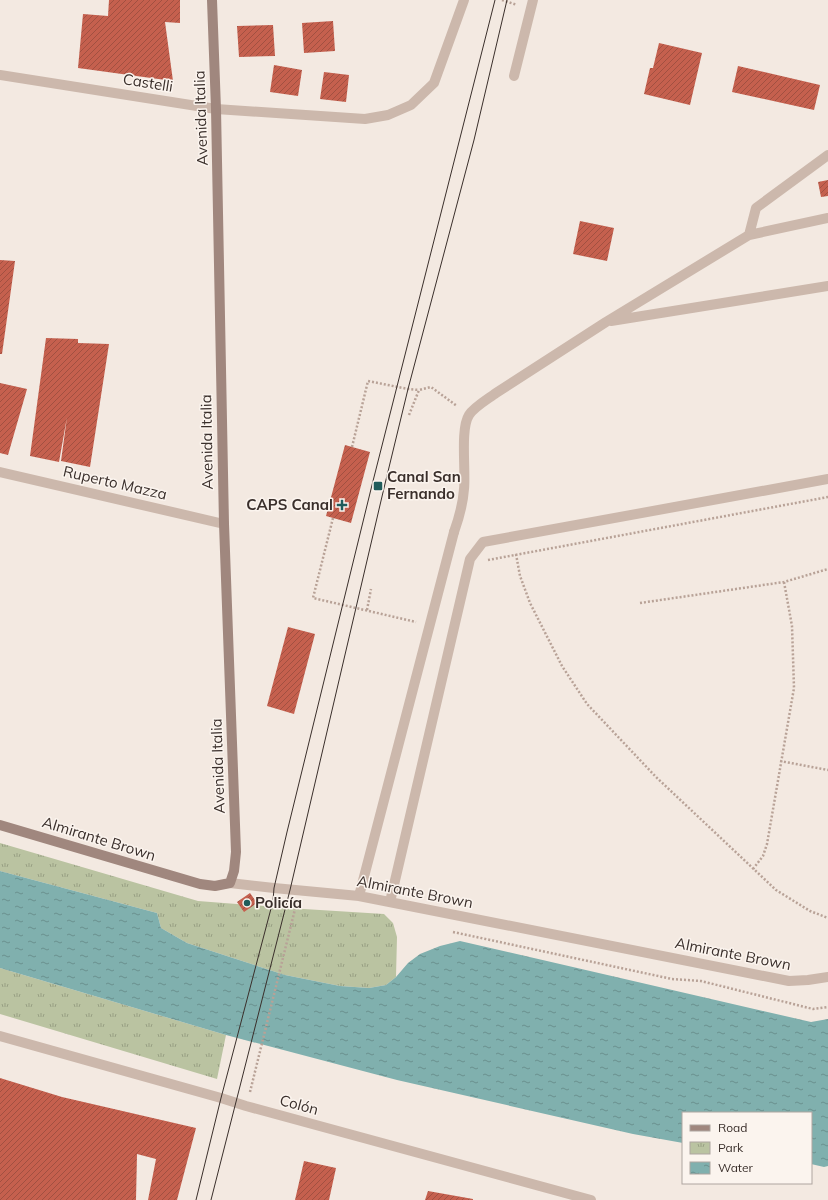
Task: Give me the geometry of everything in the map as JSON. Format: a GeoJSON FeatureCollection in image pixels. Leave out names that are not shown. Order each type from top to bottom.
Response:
{"type":"FeatureCollection","features":[{"type":"Feature","properties":{"kind":"street","name":"Avenida Italia"},"geometry":{"type":"LineString","coordinates":[[212,0],[216,109],[224,524],[236,852],[234,871],[230,882]]}},
{"type":"Feature","properties":{"kind":"street","name":"Castelli"},"geometry":{"type":"LineString","coordinates":[[0,75],[216,109],[365,119],[388,116],[411,105],[434,83],[464,0]]}},
{"type":"Feature","properties":{"kind":"street"},"geometry":{"type":"LineString","coordinates":[[514,76],[533,0]]}},
{"type":"Feature","properties":{"kind":"street"},"geometry":{"type":"LineString","coordinates":[[749,235],[756,208],[828,155]]}},
{"type":"Feature","properties":{"kind":"street"},"geometry":{"type":"LineString","coordinates":[[359,896],[459,517],[464,489],[465,430],[469,415],[479,405],[606,322],[749,235],[828,218]]}},
{"type":"Feature","properties":{"kind":"street"},"geometry":{"type":"LineString","coordinates":[[606,322],[828,286]]}},
{"type":"Feature","properties":{"kind":"street","name":"Ruperto Mazza"},"geometry":{"type":"LineString","coordinates":[[0,472],[224,524]]}},
{"type":"Feature","properties":{"kind":"street"},"geometry":{"type":"LineString","coordinates":[[390,902],[470,559],[483,542],[828,479]]}},
{"type":"Feature","properties":{"kind":"street","name":"Almirante Brown"},"geometry":{"type":"LineString","coordinates":[[0,825],[200,884],[215,886],[230,882],[274,888],[359,896],[789,981],[828,977]]}},
{"type":"Feature","properties":{"kind":"street","name":"Colón"},"geometry":{"type":"LineString","coordinates":[[0,1036],[246,1106],[591,1200]]}},
{"type":"Feature","properties":{"kind":"path"},"geometry":{"type":"LineString","coordinates":[[352,447],[368,381],[408,389],[419,390],[431,387],[469,415]]}},
{"type":"Feature","properties":{"kind":"path"},"geometry":{"type":"LineString","coordinates":[[409,415],[419,390]]}},
{"type":"Feature","properties":{"kind":"path"},"geometry":{"type":"LineString","coordinates":[[470,559],[484,560],[828,497]]}},
{"type":"Feature","properties":{"kind":"path"},"geometry":{"type":"LineString","coordinates":[[333,518],[313,598],[430,625]]}},
{"type":"Feature","properties":{"kind":"path"},"geometry":{"type":"LineString","coordinates":[[516,554],[520,576],[530,603],[562,666],[588,704],[656,777],[776,890],[810,910],[828,918]]}},
{"type":"Feature","properties":{"kind":"path"},"geometry":{"type":"LineString","coordinates":[[640,604],[784,582],[828,569]]}},
{"type":"Feature","properties":{"kind":"path"},"geometry":{"type":"LineString","coordinates":[[753,869],[762,856],[767,844],[780,761],[794,688],[792,626],[784,582]]}},
{"type":"Feature","properties":{"kind":"path"},"geometry":{"type":"LineString","coordinates":[[366,610],[371,589]]}},
{"type":"Feature","properties":{"kind":"path"},"geometry":{"type":"LineString","coordinates":[[780,761],[828,770]]}},
{"type":"Feature","properties":{"kind":"path"},"geometry":{"type":"LineString","coordinates":[[246,1106],[292,921]]}},
{"type":"Feature","properties":{"kind":"path"},"geometry":{"type":"LineString","coordinates":[[446,930],[672,979],[701,981],[813,1010],[828,1007]]}},
{"type":"Feature","properties":{"kind":"green space"},"geometry":{"type":"Polygon","coordinates":[[[0,843],[198,901],[384,914],[393,923],[397,937],[396,977],[386,985],[369,988],[340,986],[285,975],[187,943],[161,928],[157,913],[0,871],[0,843]]]}},
{"type":"Feature","properties":{"kind":"green space"},"geometry":{"type":"Polygon","coordinates":[[[0,968],[226,1035],[217,1079],[0,1014],[0,968]]]}},
{"type":"Feature","properties":{"kind":"water"},"geometry":{"type":"Polygon","coordinates":[[[0,871],[157,913],[161,928],[187,943],[285,975],[340,986],[369,988],[386,985],[396,977],[408,963],[420,954],[440,946],[460,941],[811,1022],[828,1019],[828,1166],[824,1167],[812,1164],[812,1112],[682,1112],[682,1143],[633,1134],[397,1080],[226,1035],[0,968],[0,871]]]}},
{"type":"Feature","properties":{"kind":"building"},"geometry":{"type":"Polygon","coordinates":[[[109,0],[180,0],[180,23],[165,22],[173,81],[78,68],[83,14],[108,16],[109,0]]]}},
{"type":"Feature","properties":{"kind":"building"},"geometry":{"type":"Polygon","coordinates":[[[333,21],[335,51],[304,53],[302,23],[333,21]]]}},
{"type":"Feature","properties":{"kind":"building"},"geometry":{"type":"Polygon","coordinates":[[[273,25],[275,56],[239,57],[237,26],[273,25]]]}},
{"type":"Feature","properties":{"kind":"building"},"geometry":{"type":"Polygon","coordinates":[[[659,43],[702,53],[690,105],[644,94],[650,68],[653,68],[659,43]]]}},
{"type":"Feature","properties":{"kind":"building"},"geometry":{"type":"Polygon","coordinates":[[[274,65],[302,70],[298,96],[270,92],[274,65]]]}},
{"type":"Feature","properties":{"kind":"building"},"geometry":{"type":"Polygon","coordinates":[[[738,66],[820,85],[814,110],[732,92],[738,66]]]}},
{"type":"Feature","properties":{"kind":"building"},"geometry":{"type":"Polygon","coordinates":[[[324,72],[349,75],[346,102],[320,99],[324,72]]]}},
{"type":"Feature","properties":{"kind":"building"},"geometry":{"type":"Polygon","coordinates":[[[828,180],[828,196],[821,197],[818,182],[828,180]]]}},
{"type":"Feature","properties":{"kind":"building"},"geometry":{"type":"Polygon","coordinates":[[[580,221],[614,228],[607,261],[573,254],[580,221]]]}},
{"type":"Feature","properties":{"kind":"building"},"geometry":{"type":"Polygon","coordinates":[[[0,260],[15,261],[2,354],[0,354],[0,260]]]}},
{"type":"Feature","properties":{"kind":"building"},"geometry":{"type":"Polygon","coordinates":[[[46,338],[78,339],[78,343],[109,344],[90,467],[61,461],[67,417],[59,462],[30,456],[46,338]]]}},
{"type":"Feature","properties":{"kind":"building"},"geometry":{"type":"Polygon","coordinates":[[[0,383],[27,389],[8,455],[0,453],[0,383]]]}},
{"type":"Feature","properties":{"kind":"building"},"geometry":{"type":"Polygon","coordinates":[[[345,445],[370,452],[351,523],[326,516],[345,445]]]}},
{"type":"Feature","properties":{"kind":"building"},"geometry":{"type":"Polygon","coordinates":[[[288,627],[315,634],[294,714],[267,706],[288,627]]]}},
{"type":"Feature","properties":{"kind":"building","name":"Policía"},"geometry":{"type":"Polygon","coordinates":[[[250,893],[257,903],[244,912],[237,902],[250,893]]]}},
{"type":"Feature","properties":{"kind":"building"},"geometry":{"type":"Polygon","coordinates":[[[0,1078],[62,1097],[196,1128],[177,1200],[148,1200],[156,1159],[137,1154],[136,1200],[0,1200],[0,1078]]]}},
{"type":"Feature","properties":{"kind":"building"},"geometry":{"type":"Polygon","coordinates":[[[304,1161],[336,1168],[329,1200],[295,1200],[304,1161]]]}},
{"type":"Feature","properties":{"kind":"building"},"geometry":{"type":"Polygon","coordinates":[[[428,1191],[473,1199],[473,1200],[425,1200],[428,1191]]]}},
{"type":"Feature","properties":{"kind":"tram line"},"geometry":{"type":"LineString","coordinates":[[196,1200],[221,1098],[273,901],[274,888],[287,832],[372,485],[495,0]]}},
{"type":"Feature","properties":{"kind":"tram line"},"geometry":{"type":"LineString","coordinates":[[211,1200],[290,890],[408,389],[474,140],[507,0]]}},
{"type":"Feature","properties":{"kind":"place","name":"Canal San Fernando"},"geometry":{"type":"Point","coordinates":[378,486]}},
{"type":"Feature","properties":{"kind":"place","name":"CAPS Canal"},"geometry":{"type":"Point","coordinates":[342,505]}},
{"type":"Feature","properties":{"kind":"place","name":"Policía"},"geometry":{"type":"Point","coordinates":[247,903]}}]}
